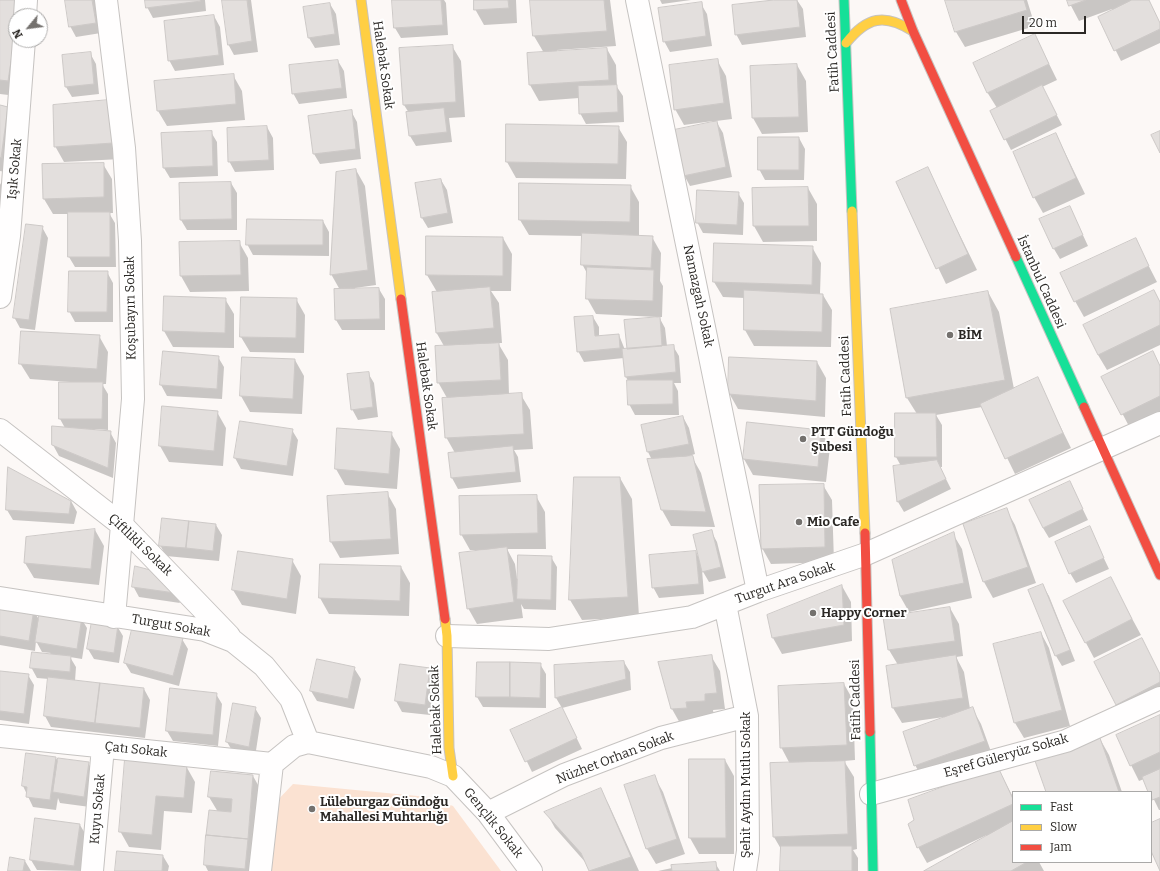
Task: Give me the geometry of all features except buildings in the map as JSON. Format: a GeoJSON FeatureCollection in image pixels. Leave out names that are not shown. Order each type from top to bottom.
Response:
{"type":"FeatureCollection","features":[{"type":"Feature","properties":{"kind":"main road","name":"Halebak Sokak"},"geometry":{"type":"LineString","coordinates":[[361,0],[447,636],[450,748],[453,776]]}},
{"type":"Feature","properties":{"kind":"main road","name":"Fatih Caddesi"},"geometry":{"type":"LineString","coordinates":[[844,0],[866,554],[872,871]]}},
{"type":"Feature","properties":{"kind":"main road","name":"İstanbul Caddesi"},"geometry":{"type":"LineString","coordinates":[[901,0],[913,31],[1160,574]]}},
{"type":"Feature","properties":{"kind":"main road"},"geometry":{"type":"LineString","coordinates":[[846,43],[859,27],[878,19],[896,21],[913,31]]}},
{"type":"Feature","properties":{"kind":"street","name":"Koşubayırı Sokak"},"geometry":{"type":"LineString","coordinates":[[106,0],[124,148],[130,241],[133,399],[114,617]]}},
{"type":"Feature","properties":{"kind":"street","name":"Namazgah Sokak"},"geometry":{"type":"LineString","coordinates":[[637,0],[758,591]]}},
{"type":"Feature","properties":{"kind":"street","name":"Işık Sokak"},"geometry":{"type":"LineString","coordinates":[[0,297],[9,236],[23,48]]}},
{"type":"Feature","properties":{"kind":"street","name":"Turgut Ara Sokak"},"geometry":{"type":"LineString","coordinates":[[447,636],[549,639],[692,617],[758,591],[866,554],[1160,423]]}},
{"type":"Feature","properties":{"kind":"street","name":"Çiftlikli Sokak"},"geometry":{"type":"LineString","coordinates":[[0,430],[122,525],[233,640]]}},
{"type":"Feature","properties":{"kind":"street","name":"Turgut Sokak"},"geometry":{"type":"LineString","coordinates":[[0,598],[205,630],[233,640],[264,666],[290,699],[308,742]]}},
{"type":"Feature","properties":{"kind":"street","name":"Şehit Aydın Mutlu Sokak"},"geometry":{"type":"LineString","coordinates":[[725,604],[747,716],[748,851],[745,871]]}},
{"type":"Feature","properties":{"kind":"street","name":"Eşref Güleryüz Sokak"},"geometry":{"type":"LineString","coordinates":[[871,794],[1066,741],[1160,698]]}},
{"type":"Feature","properties":{"kind":"street","name":"Nüzhet Orhan Sokak"},"geometry":{"type":"LineString","coordinates":[[488,813],[564,775],[661,738],[747,716]]}},
{"type":"Feature","properties":{"kind":"street","name":"Çatı Sokak"},"geometry":{"type":"LineString","coordinates":[[0,736],[272,764]]}},
{"type":"Feature","properties":{"kind":"street"},"geometry":{"type":"LineString","coordinates":[[260,871],[272,764],[294,746],[308,742],[431,767],[453,776]]}},
{"type":"Feature","properties":{"kind":"street","name":"Kuyu Sokak"},"geometry":{"type":"LineString","coordinates":[[92,871],[103,747]]}},
{"type":"Feature","properties":{"kind":"street","name":"Gençlik Sokak"},"geometry":{"type":"LineString","coordinates":[[453,776],[488,813],[531,871]]}},
{"type":"Feature","properties":{"kind":"shaded area"},"geometry":{"type":"Polygon","coordinates":[[[293,784],[428,797],[453,806],[501,871],[268,871],[275,803],[293,784]]]}},
{"type":"Feature","properties":{"kind":"traffic: fast"},"geometry":{"type":"LineString","coordinates":[[844,0],[852,211]]}},
{"type":"Feature","properties":{"kind":"traffic: fast"},"geometry":{"type":"LineString","coordinates":[[1016,257],[1084,407]]}},
{"type":"Feature","properties":{"kind":"traffic: fast"},"geometry":{"type":"LineString","coordinates":[[870,732],[873,871]]}},
{"type":"Feature","properties":{"kind":"traffic: slow"},"geometry":{"type":"LineString","coordinates":[[361,0],[401,299]]}},
{"type":"Feature","properties":{"kind":"traffic: slow"},"geometry":{"type":"LineString","coordinates":[[846,43],[861,28],[876,20],[893,22],[903,25],[913,31]]}},
{"type":"Feature","properties":{"kind":"traffic: slow"},"geometry":{"type":"LineString","coordinates":[[852,211],[865,533]]}},
{"type":"Feature","properties":{"kind":"traffic: slow"},"geometry":{"type":"LineString","coordinates":[[445,619],[447,636],[449,748],[453,776]]}},
{"type":"Feature","properties":{"kind":"traffic: jam"},"geometry":{"type":"LineString","coordinates":[[901,0],[913,31],[1016,257]]}},
{"type":"Feature","properties":{"kind":"traffic: jam"},"geometry":{"type":"LineString","coordinates":[[401,299],[445,619]]}},
{"type":"Feature","properties":{"kind":"traffic: jam"},"geometry":{"type":"LineString","coordinates":[[1084,407],[1160,575]]}},
{"type":"Feature","properties":{"kind":"traffic: jam"},"geometry":{"type":"LineString","coordinates":[[865,533],[870,732]]}},
{"type":"Feature","properties":{"kind":"place","name":"BİM"},"geometry":{"type":"Point","coordinates":[950,335]}},
{"type":"Feature","properties":{"kind":"place","name":"PTT Gündoğu Şubesi"},"geometry":{"type":"Point","coordinates":[803,439]}},
{"type":"Feature","properties":{"kind":"place","name":"Mio Cafe"},"geometry":{"type":"Point","coordinates":[799,522]}},
{"type":"Feature","properties":{"kind":"place","name":"Happy Corner"},"geometry":{"type":"Point","coordinates":[813,613]}},
{"type":"Feature","properties":{"kind":"place","name":"Lüleburgaz Gündoğu Mahallesi Muhtarlığı"},"geometry":{"type":"Point","coordinates":[312,809]}}]}
